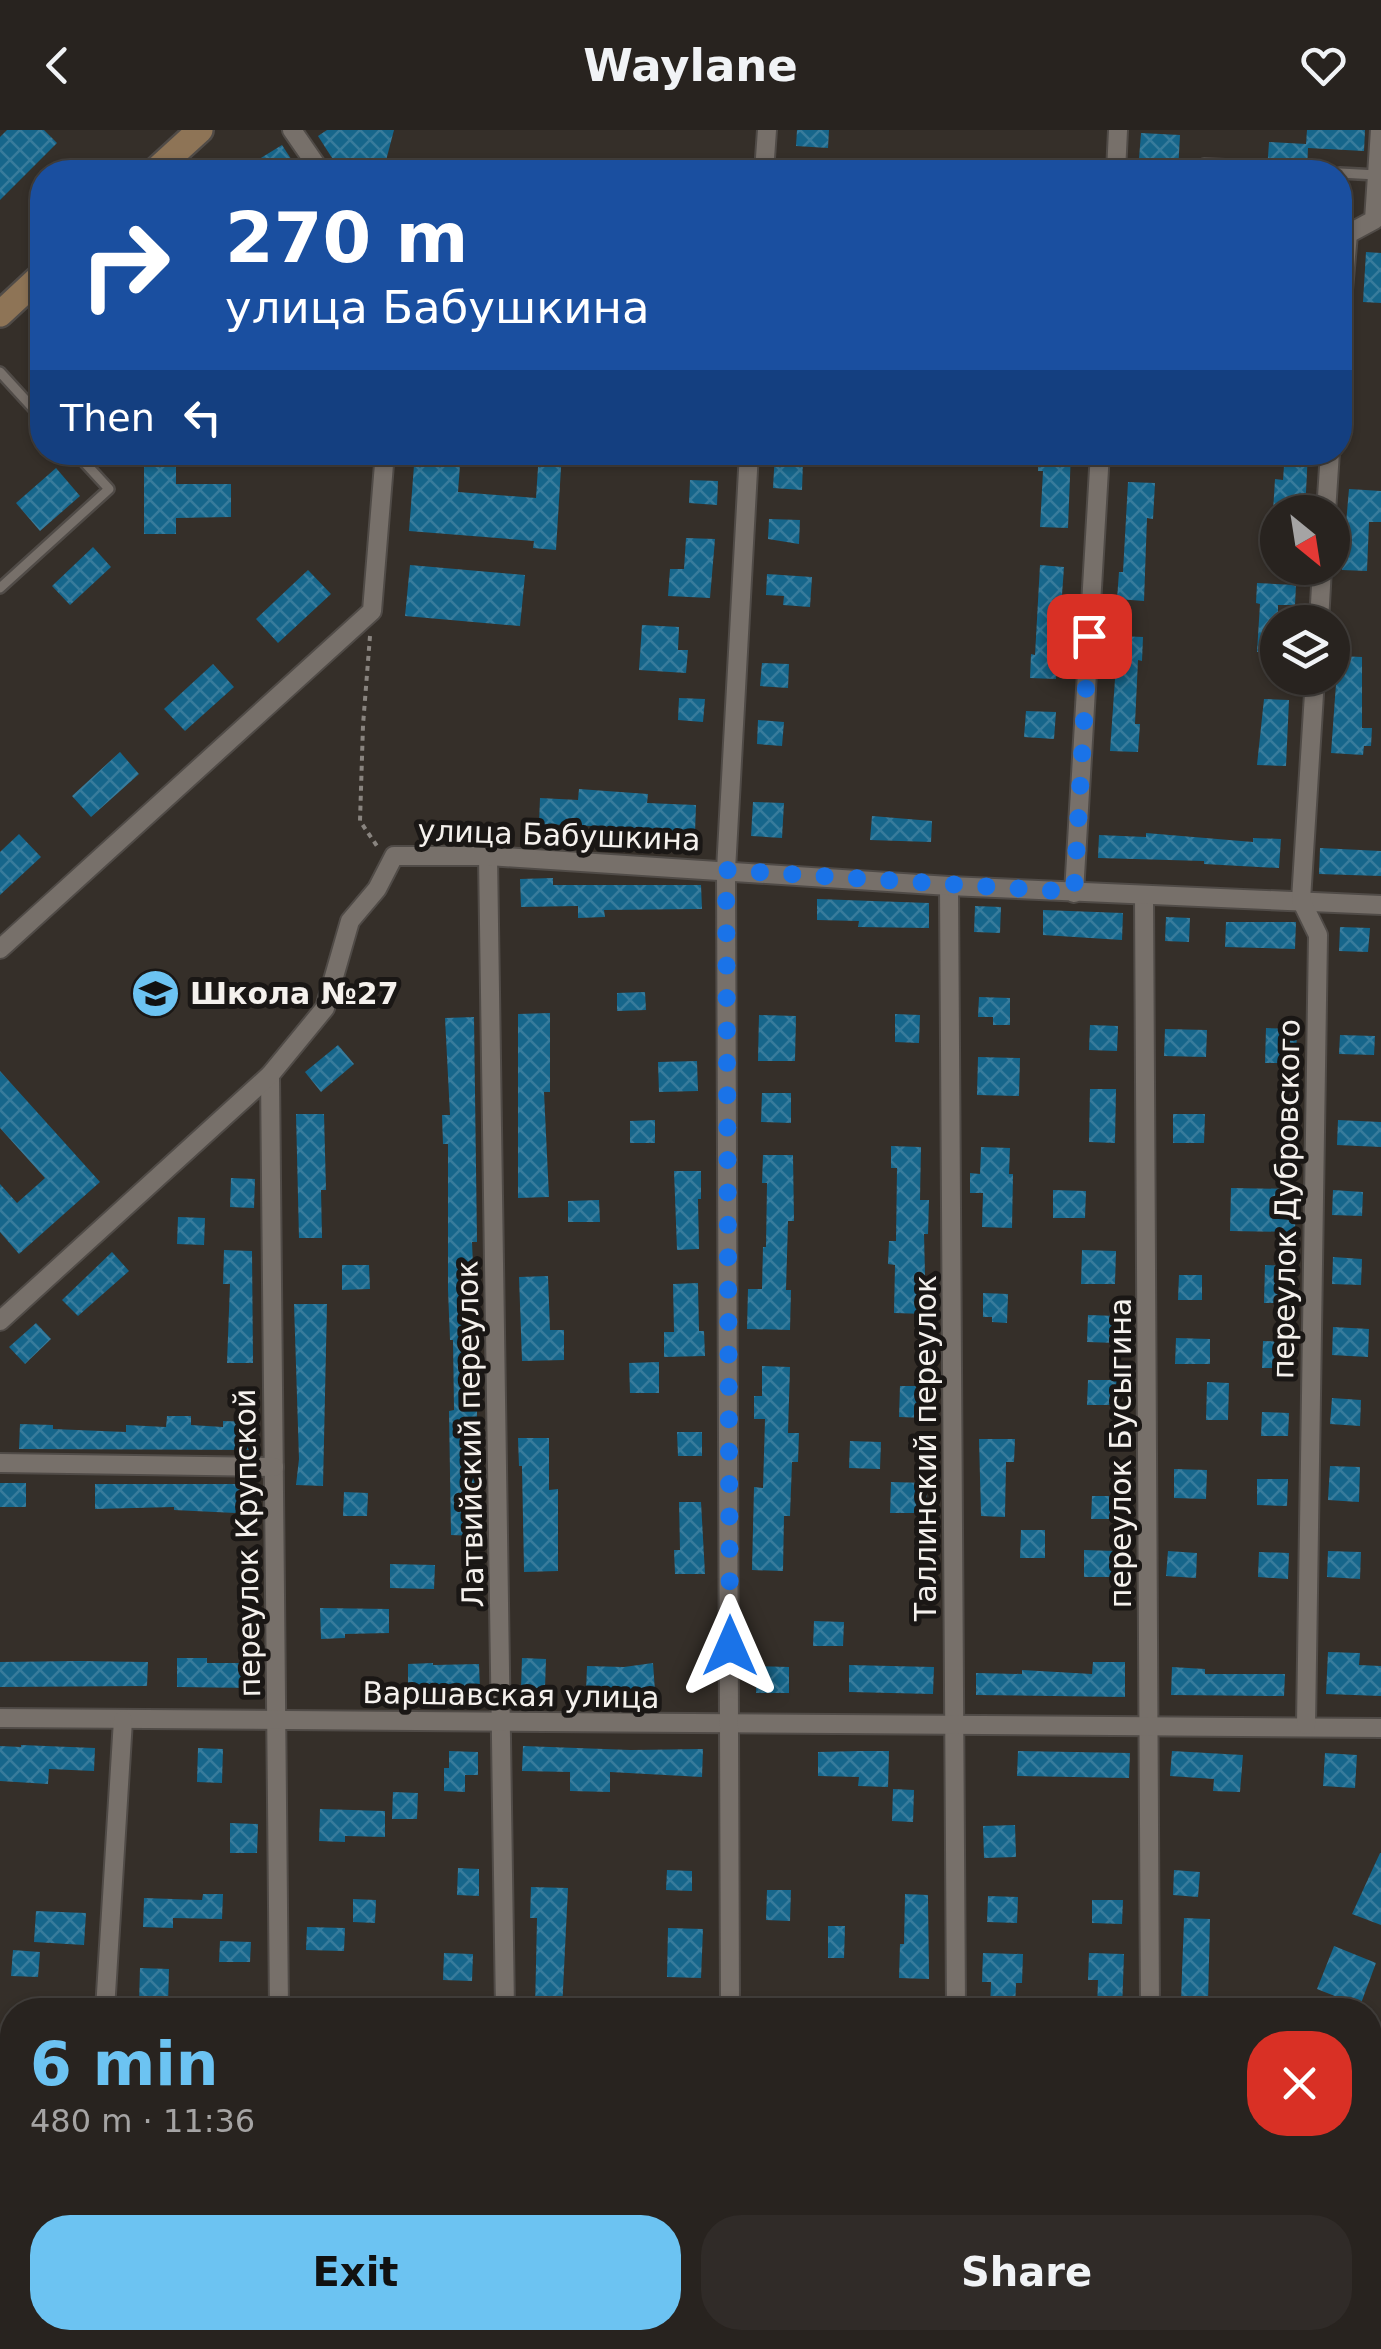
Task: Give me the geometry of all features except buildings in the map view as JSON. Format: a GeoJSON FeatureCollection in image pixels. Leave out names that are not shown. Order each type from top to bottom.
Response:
{"type":"FeatureCollection","features":[{"type":"Feature","properties":{"kind":"main road"},"geometry":{"type":"LineString","coordinates":[[167,160],[200,130]]}},
{"type":"Feature","properties":{"kind":"main road"},"geometry":{"type":"LineString","coordinates":[[0,314],[30,286]]}},
{"type":"Feature","properties":{"kind":"street"},"geometry":{"type":"LineString","coordinates":[[292,130],[313,160]]}},
{"type":"Feature","properties":{"kind":"street"},"geometry":{"type":"LineString","coordinates":[[765,160],[766,130]]}},
{"type":"Feature","properties":{"kind":"street"},"geometry":{"type":"LineString","coordinates":[[1117,160],[1118,130]]}},
{"type":"Feature","properties":{"kind":"street"},"geometry":{"type":"LineString","coordinates":[[1352,230],[1374,220],[1380,130]]}},
{"type":"Feature","properties":{"kind":"street"},"geometry":{"type":"LineString","coordinates":[[1352,234],[1381,236]]}},
{"type":"Feature","properties":{"kind":"street"},"geometry":{"type":"LineString","coordinates":[[0,949],[372,611],[384,465]]}},
{"type":"Feature","properties":{"kind":"street"},"geometry":{"type":"LineString","coordinates":[[730,1998],[726,870],[748,465]]}},
{"type":"Feature","properties":{"kind":"street"},"geometry":{"type":"LineString","coordinates":[[1074,892],[1099,465]]}},
{"type":"Feature","properties":{"kind":"street"},"geometry":{"type":"LineString","coordinates":[[1327,495],[1329,465]]}},
{"type":"Feature","properties":{"kind":"street","name":"переулок Дубровского"},"geometry":{"type":"LineString","coordinates":[[1306,1725],[1318,935],[1301,900],[1314,695]]}},
{"type":"Feature","properties":{"kind":"street"},"geometry":{"type":"LineString","coordinates":[[0,1321],[270,1075],[326,1008],[350,921],[377,889],[394,856]]}},
{"type":"Feature","properties":{"kind":"street","name":"улица Бабушкина"},"geometry":{"type":"LineString","coordinates":[[394,856],[488,856],[948,886],[1381,905]]}},
{"type":"Feature","properties":{"kind":"street","name":"Латвийский переулок"},"geometry":{"type":"LineString","coordinates":[[488,856],[505,1998]]}},
{"type":"Feature","properties":{"kind":"street","name":"Таллинский переулок"},"geometry":{"type":"LineString","coordinates":[[948,886],[956,1998]]}},
{"type":"Feature","properties":{"kind":"street","name":"переулок Бусыгина"},"geometry":{"type":"LineString","coordinates":[[1144,896],[1150,1998]]}},
{"type":"Feature","properties":{"kind":"street","name":"переулок Крупской"},"geometry":{"type":"LineString","coordinates":[[270,1075],[279,1998]]}},
{"type":"Feature","properties":{"kind":"street"},"geometry":{"type":"LineString","coordinates":[[0,1463],[274,1467]]}},
{"type":"Feature","properties":{"kind":"street","name":"Варшавская улица"},"geometry":{"type":"LineString","coordinates":[[0,1718],[1381,1728]]}},
{"type":"Feature","properties":{"kind":"street"},"geometry":{"type":"LineString","coordinates":[[106,1998],[123,1720]]}},
{"type":"Feature","properties":{"kind":"lane"},"geometry":{"type":"LineString","coordinates":[[1352,174],[1376,175]]}},
{"type":"Feature","properties":{"kind":"lane"},"geometry":{"type":"LineString","coordinates":[[0,372],[30,405]]}},
{"type":"Feature","properties":{"kind":"lane"},"geometry":{"type":"LineString","coordinates":[[0,588],[108,489],[87,465]]}},
{"type":"Feature","properties":{"kind":"path"},"geometry":{"type":"LineString","coordinates":[[372,611],[360,821],[373,843],[394,856]]}},
{"type":"Feature","properties":{"kind":"place","name":"Школа №27"},"geometry":{"type":"Point","coordinates":[155,993]}},
{"type":"Feature","properties":{"kind":"route"},"geometry":{"type":"LineString","coordinates":[[730,1646],[726,870],[1074,892],[1089,636]]}}]}
